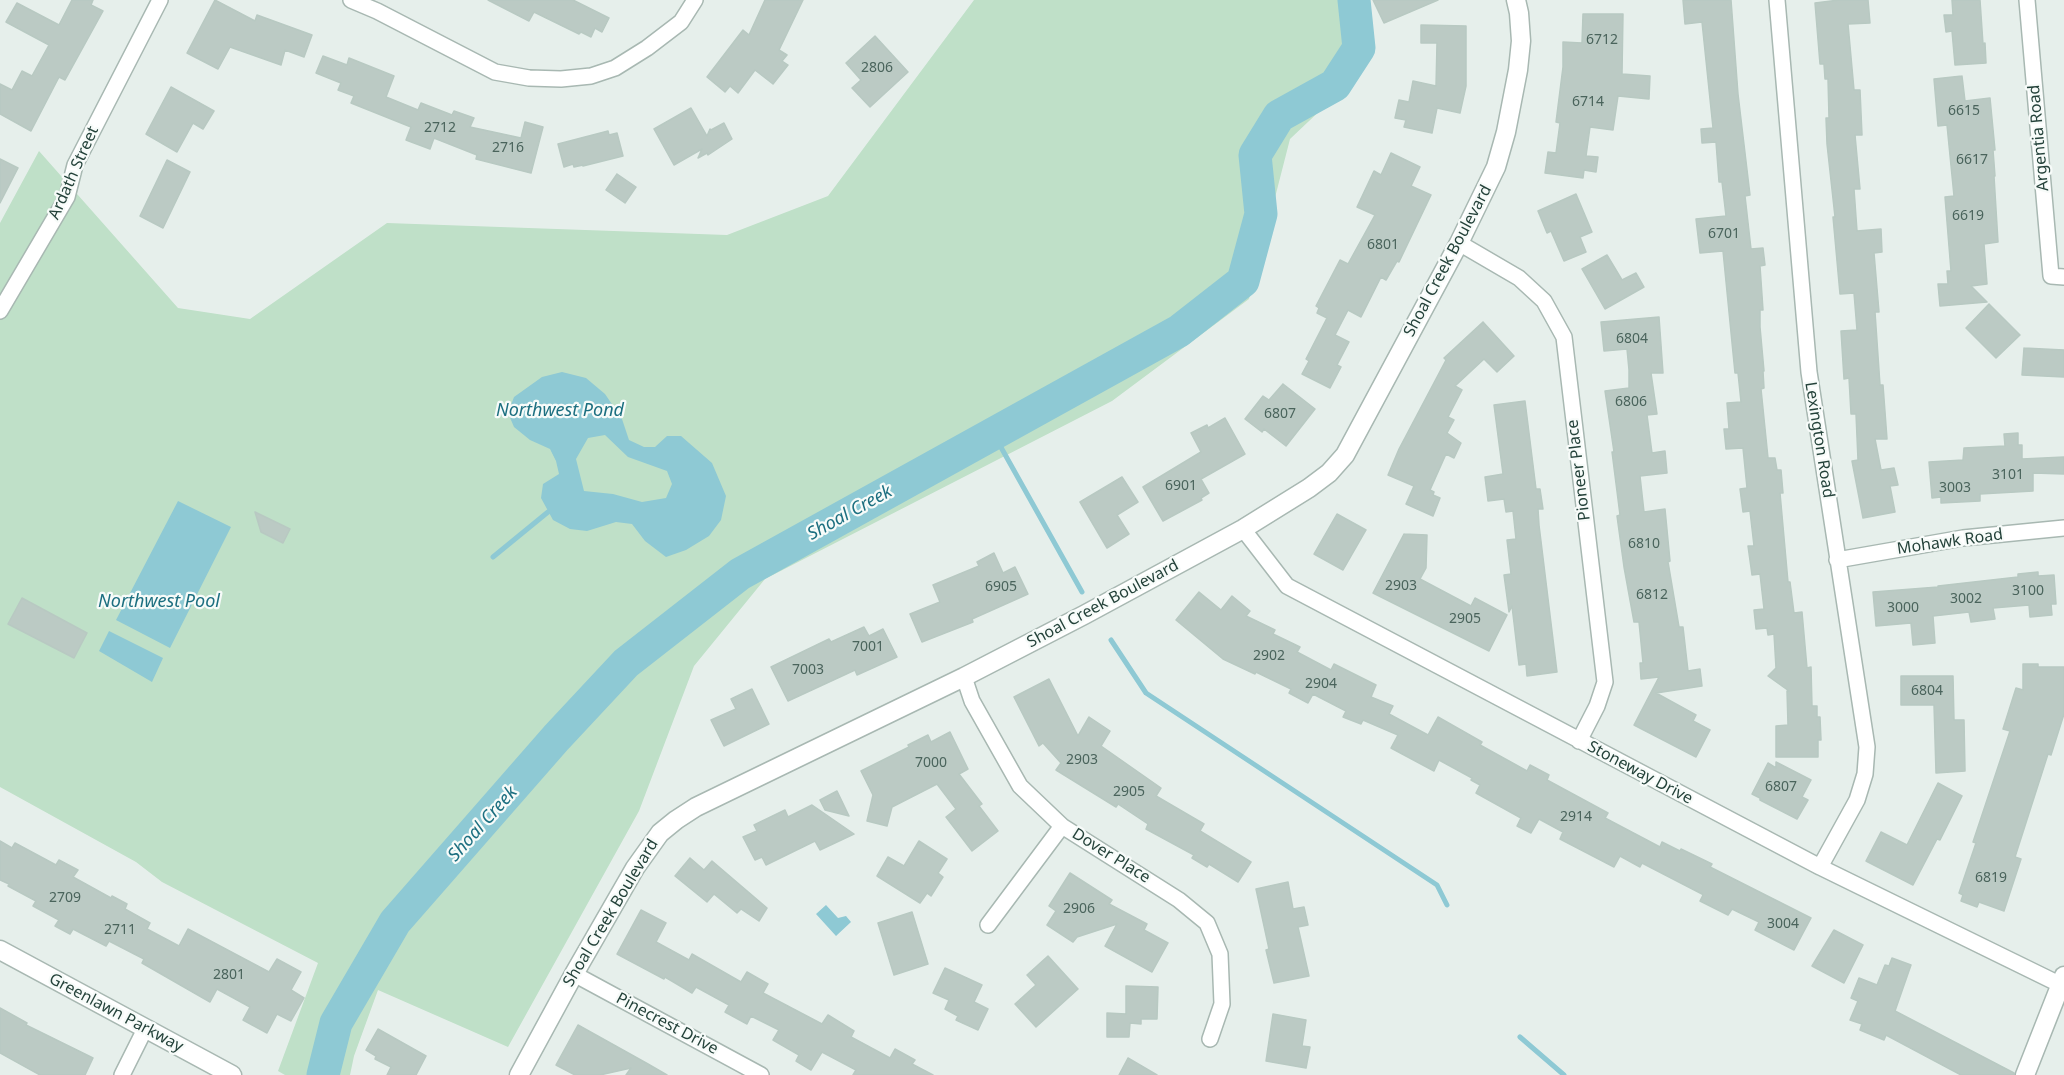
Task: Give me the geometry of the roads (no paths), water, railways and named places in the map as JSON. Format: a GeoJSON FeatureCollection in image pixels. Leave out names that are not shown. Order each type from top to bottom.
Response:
{"type":"FeatureCollection","features":[{"type":"Feature","properties":{"kind":"street","name":"Ardath Street"},"geometry":{"type":"LineString","coordinates":[[0,311],[67,197],[75,165],[160,0]]}},
{"type":"Feature","properties":{"kind":"street"},"geometry":{"type":"LineString","coordinates":[[351,0],[495,72],[529,78],[561,79],[591,76],[615,68],[647,48],[681,22],[695,0]]}},
{"type":"Feature","properties":{"kind":"street","name":"Shoal Creek Boulevard"},"geometry":{"type":"LineString","coordinates":[[519,1075],[574,974],[650,845],[676,820],[696,807],[964,677],[1084,615],[1244,529],[1329,473],[1345,455],[1459,243],[1496,167],[1506,132],[1521,41],[1516,0]]}},
{"type":"Feature","properties":{"kind":"street","name":"Lexington Road"},"geometry":{"type":"LineString","coordinates":[[1777,0],[1809,372],[1867,747],[1865,774],[1857,800],[1820,867]]}},
{"type":"Feature","properties":{"kind":"street","name":"Argentia Road"},"geometry":{"type":"LineString","coordinates":[[2027,0],[2057,276]]}},
{"type":"Feature","properties":{"kind":"street","name":"Pioneer Place"},"geometry":{"type":"LineString","coordinates":[[1459,243],[1519,278],[1544,301],[1564,337],[1605,682],[1597,706],[1579,741]]}},
{"type":"Feature","properties":{"kind":"street","name":"Mohawk Road"},"geometry":{"type":"LineString","coordinates":[[1837,560],[1963,538],[2064,528]]}},
{"type":"Feature","properties":{"kind":"street","name":"Stoneway Drive"},"geometry":{"type":"LineString","coordinates":[[1244,529],[1287,586],[1820,867],[2062,981]]}},
{"type":"Feature","properties":{"kind":"street","name":"Dover Place"},"geometry":{"type":"LineString","coordinates":[[964,677],[972,701],[1020,786],[1062,826],[1179,900],[1207,923],[1220,954],[1222,1004],[1210,1039]]}},
{"type":"Feature","properties":{"kind":"street"},"geometry":{"type":"LineString","coordinates":[[988,925],[1062,826]]}},
{"type":"Feature","properties":{"kind":"street","name":"Greenlawn Parkway"},"geometry":{"type":"LineString","coordinates":[[0,950],[232,1075]]}},
{"type":"Feature","properties":{"kind":"street","name":"Pinecrest Drive"},"geometry":{"type":"LineString","coordinates":[[574,974],[761,1075]]}},
{"type":"Feature","properties":{"kind":"street"},"geometry":{"type":"LineString","coordinates":[[2025,1075],[2062,981]]}},
{"type":"Feature","properties":{"kind":"street"},"geometry":{"type":"LineString","coordinates":[[122,1075],[145,1029]]}},
{"type":"Feature","properties":{"kind":"water","name":"Northwest Pond"},"geometry":{"type":"Polygon","coordinates":[[[562,372],[586,378],[605,394],[622,419],[629,440],[644,447],[655,447],[667,436],[681,436],[712,463],[726,496],[721,520],[709,536],[686,550],[666,557],[645,541],[632,524],[616,522],[587,531],[570,529],[553,520],[541,498],[543,484],[559,474],[556,461],[550,449],[530,440],[514,427],[508,413],[514,397],[542,377],[562,372]],[[605,435],[588,438],[576,459],[584,491],[613,494],[642,502],[666,498],[672,484],[667,471],[628,457],[605,435]]]}},
{"type":"Feature","properties":{"kind":"water","name":"Northwest Pool"},"geometry":{"type":"Polygon","coordinates":[[[178,501],[231,527],[170,648],[116,620],[178,501]]]}},
{"type":"Feature","properties":{"kind":"water"},"geometry":{"type":"Polygon","coordinates":[[[109,631],[163,658],[152,682],[99,651],[109,631]]]}},
{"type":"Feature","properties":{"kind":"water"},"geometry":{"type":"Polygon","coordinates":[[[826,905],[838,918],[846,916],[851,922],[836,936],[816,914],[826,905]]]}},
{"type":"Feature","properties":{"kind":"waterway","name":"Shoal Creek"},"geometry":{"type":"LineString","coordinates":[[323,1075],[336,1023],[395,922],[556,738],[626,663],[740,574],[1179,331],[1243,281],[1261,214],[1255,155],[1279,116],[1335,85],[1359,48],[1354,0]]}},
{"type":"Feature","properties":{"kind":"waterway"},"geometry":{"type":"LineString","coordinates":[[993,433],[1082,592]]}},
{"type":"Feature","properties":{"kind":"waterway"},"geometry":{"type":"LineString","coordinates":[[493,557],[548,512]]}},
{"type":"Feature","properties":{"kind":"waterway"},"geometry":{"type":"LineString","coordinates":[[1111,640],[1146,693],[1437,885],[1447,905]]}},
{"type":"Feature","properties":{"kind":"waterway"},"geometry":{"type":"LineString","coordinates":[[1520,1037],[1564,1075]]}}]}
